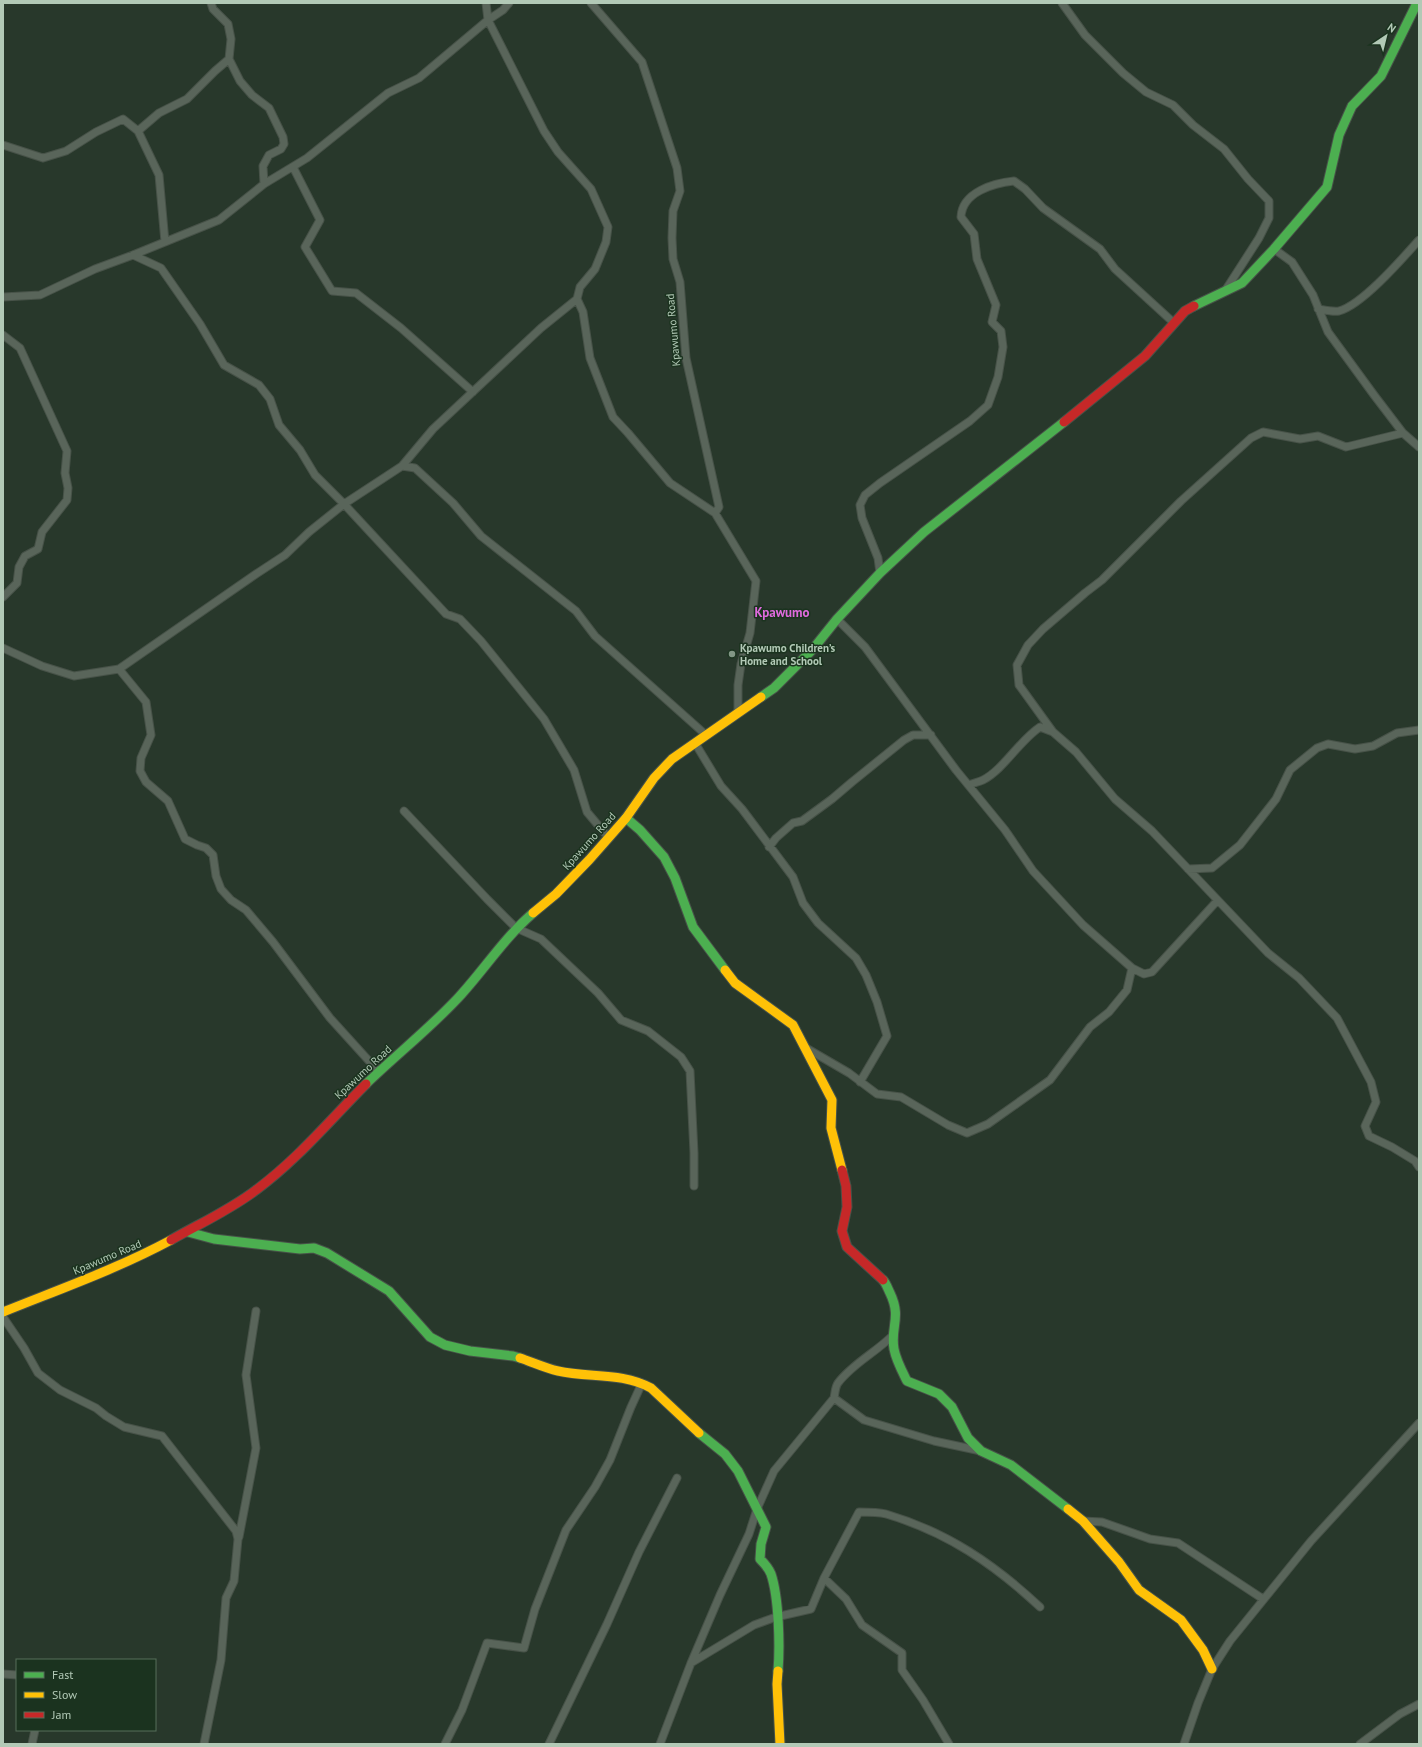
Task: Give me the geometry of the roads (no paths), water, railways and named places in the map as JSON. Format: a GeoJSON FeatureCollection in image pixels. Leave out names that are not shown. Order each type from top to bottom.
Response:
{"type":"FeatureCollection","features":[{"type":"Feature","properties":{"kind":"street"},"geometry":{"type":"LineString","coordinates":[[211,3],[213,9],[228,24],[232,39],[229,60],[240,81],[252,95],[269,108],[283,137],[284,144],[281,149],[269,155],[263,166],[264,184]]}},
{"type":"Feature","properties":{"kind":"street"},"geometry":{"type":"LineString","coordinates":[[3,648],[42,666],[74,676],[119,668],[285,555],[309,532],[344,504],[402,466],[433,429],[541,328],[577,299],[580,287],[595,269],[606,242],[608,227],[591,189],[558,152],[544,131],[488,20],[486,3]]}},
{"type":"Feature","properties":{"kind":"street"},"geometry":{"type":"LineString","coordinates":[[3,296],[40,295],[95,269],[219,220],[264,184],[307,158],[388,92],[419,78],[488,20],[503,10],[509,3]]}},
{"type":"Feature","properties":{"kind":"street","name":"Kpawumo Road"},"geometry":{"type":"LineString","coordinates":[[591,3],[642,62],[677,168],[680,191],[673,211],[673,259],[680,282],[686,358],[719,507],[715,513]]}},
{"type":"Feature","properties":{"kind":"street"},"geometry":{"type":"LineString","coordinates":[[1062,3],[1085,35],[1123,73],[1146,92],[1173,105],[1193,125],[1224,149],[1269,202],[1269,218],[1259,238],[1224,291]]}},
{"type":"Feature","properties":{"kind":"street","name":"Kpawumo Road"},"geometry":{"type":"LineString","coordinates":[[3,1312],[61,1288],[94,1277],[154,1249],[188,1232],[230,1207],[261,1185],[310,1143],[328,1122],[379,1072],[415,1042],[458,998],[516,928],[556,894],[626,818],[654,778],[672,759],[774,688],[814,649],[837,619],[880,573],[924,532],[999,472],[1044,439],[1105,387],[1145,356],[1185,311],[1242,282],[1274,250],[1327,187],[1339,136],[1352,106],[1381,76],[1417,3]]}},
{"type":"Feature","properties":{"kind":"street"},"geometry":{"type":"LineString","coordinates":[[138,131],[159,113],[187,99],[215,71],[229,60]]}},
{"type":"Feature","properties":{"kind":"street"},"geometry":{"type":"LineString","coordinates":[[3,145],[43,158],[66,151],[96,132],[123,119],[138,131],[159,175],[165,242]]}},
{"type":"Feature","properties":{"kind":"street"},"geometry":{"type":"LineString","coordinates":[[293,167],[320,220],[305,247],[332,291],[356,293],[401,328],[473,392]]}},
{"type":"Feature","properties":{"kind":"street"},"geometry":{"type":"LineString","coordinates":[[880,573],[878,558],[862,518],[860,505],[865,495],[970,421],[988,405],[998,377],[1003,347],[1001,331],[992,322],[996,305],[977,259],[974,234],[960,216],[961,210],[969,199],[988,186],[1014,182],[1025,189],[1043,208],[1100,249],[1115,269],[1174,323]]}},
{"type":"Feature","properties":{"kind":"street"},"geometry":{"type":"LineString","coordinates":[[1318,309],[1338,311],[1353,306],[1419,240]]}},
{"type":"Feature","properties":{"kind":"street"},"geometry":{"type":"LineString","coordinates":[[1274,250],[1292,262],[1314,295],[1318,309],[1328,332],[1404,433],[1419,447]]}},
{"type":"Feature","properties":{"kind":"street"},"geometry":{"type":"LineString","coordinates":[[133,255],[161,268],[200,324],[224,365],[259,385],[270,399],[279,425],[300,450],[315,475],[344,504],[446,614],[460,619],[476,635],[516,684],[544,720],[574,770],[587,812],[608,837]]}},
{"type":"Feature","properties":{"kind":"street"},"geometry":{"type":"LineString","coordinates":[[577,299],[583,312],[590,358],[613,417],[670,483],[715,513],[756,581],[750,633],[741,664],[738,685],[738,712]]}},
{"type":"Feature","properties":{"kind":"street"},"geometry":{"type":"LineString","coordinates":[[3,335],[20,348],[67,451],[65,473],[68,488],[67,500],[42,532],[38,549],[25,556],[19,567],[17,583],[3,597]]}},
{"type":"Feature","properties":{"kind":"street"},"geometry":{"type":"LineString","coordinates":[[1404,433],[1346,447],[1318,436],[1300,439],[1263,432],[1251,438],[1181,500],[1102,580],[1055,619],[1028,645],[1017,665],[1019,685],[1053,732],[1076,752],[1115,799],[1152,831],[1268,953],[1299,978],[1336,1018],[1373,1088],[1376,1102],[1365,1126],[1369,1136],[1392,1146],[1415,1161],[1419,1167]]}},
{"type":"Feature","properties":{"kind":"street"},"geometry":{"type":"LineString","coordinates":[[402,466],[415,468],[453,503],[481,536],[576,611],[595,636],[706,735]]}},
{"type":"Feature","properties":{"kind":"street"},"geometry":{"type":"LineString","coordinates":[[837,619],[865,647],[930,735],[1005,830],[1033,871],[1083,925],[1132,968],[1144,974],[1152,972],[1217,901]]}},
{"type":"Feature","properties":{"kind":"street"},"geometry":{"type":"LineString","coordinates":[[119,668],[146,702],[152,735],[141,758],[140,771],[146,782],[168,801],[185,838],[206,848],[213,855],[216,876],[221,889],[231,900],[246,910],[273,942],[330,1018],[379,1072]]}},
{"type":"Feature","properties":{"kind":"street"},"geometry":{"type":"LineString","coordinates":[[969,785],[984,780],[1002,764],[1030,733],[1040,727],[1053,732]]}},
{"type":"Feature","properties":{"kind":"street"},"geometry":{"type":"LineString","coordinates":[[1188,869],[1212,868],[1240,845],[1276,799],[1290,770],[1317,748],[1328,744],[1355,750],[1373,746],[1397,733],[1419,730]]}},
{"type":"Feature","properties":{"kind":"street"},"geometry":{"type":"LineString","coordinates":[[769,847],[776,838],[793,823],[802,820],[832,799],[904,740],[913,735],[930,735]]}},
{"type":"Feature","properties":{"kind":"street"},"geometry":{"type":"LineString","coordinates":[[695,743],[721,786],[742,809],[793,877],[803,903],[818,923],[856,958],[866,975],[877,1002],[887,1036],[860,1082]]}},
{"type":"Feature","properties":{"kind":"street"},"geometry":{"type":"LineString","coordinates":[[404,811],[516,928],[541,939],[598,993],[621,1020],[648,1031],[681,1057],[690,1071],[694,1186]]}},
{"type":"Feature","properties":{"kind":"street"},"geometry":{"type":"LineString","coordinates":[[626,818],[640,830],[664,857],[675,878],[693,927],[735,983],[793,1025],[806,1048],[832,1100],[831,1128],[846,1186],[847,1207],[842,1231],[847,1247],[885,1282],[895,1303],[897,1316],[894,1334],[894,1348],[900,1367],[907,1381],[939,1394],[952,1407],[968,1438],[981,1451]]}},
{"type":"Feature","properties":{"kind":"street"},"geometry":{"type":"LineString","coordinates":[[806,1048],[877,1094],[901,1098],[948,1125],[967,1133],[988,1124],[1050,1080],[1090,1027],[1109,1012],[1127,990],[1132,968]]}},
{"type":"Feature","properties":{"kind":"street"},"geometry":{"type":"LineString","coordinates":[[188,1232],[214,1239],[300,1249],[314,1248],[327,1253],[390,1291],[430,1337],[445,1345],[470,1351],[513,1356],[558,1370],[611,1376],[642,1383],[651,1388],[691,1426],[725,1454],[738,1471],[766,1527],[761,1544],[760,1559],[771,1573],[780,1650],[777,1684],[780,1744]]}},
{"type":"Feature","properties":{"kind":"street"},"geometry":{"type":"LineString","coordinates":[[204,1744],[221,1660],[226,1598],[234,1581],[238,1539],[256,1448],[246,1375],[256,1311]]}},
{"type":"Feature","properties":{"kind":"street"},"geometry":{"type":"LineString","coordinates":[[3,1317],[38,1372],[60,1390],[96,1408],[124,1427],[162,1436],[236,1531],[238,1539]]}},
{"type":"Feature","properties":{"kind":"street"},"geometry":{"type":"LineString","coordinates":[[660,1744],[691,1663],[720,1595],[749,1534],[757,1509],[774,1470],[834,1398],[837,1384],[856,1365],[881,1347],[894,1334]]}},
{"type":"Feature","properties":{"kind":"street"},"geometry":{"type":"LineString","coordinates":[[446,1744],[462,1710],[488,1642],[524,1648],[535,1609],[566,1530],[595,1487],[610,1460],[642,1383]]}},
{"type":"Feature","properties":{"kind":"street"},"geometry":{"type":"LineString","coordinates":[[834,1398],[864,1420],[934,1440],[981,1451],[1011,1465],[1052,1495],[1083,1521],[1119,1562],[1140,1590],[1181,1620],[1203,1650],[1212,1669]]}},
{"type":"Feature","properties":{"kind":"street"},"geometry":{"type":"LineString","coordinates":[[1184,1744],[1198,1703],[1212,1669],[1230,1641],[1311,1541],[1419,1423]]}},
{"type":"Feature","properties":{"kind":"street"},"geometry":{"type":"LineString","coordinates":[[549,1744],[607,1624],[639,1552],[677,1478]]}},
{"type":"Feature","properties":{"kind":"street"},"geometry":{"type":"LineString","coordinates":[[691,1663],[754,1625],[776,1617],[811,1609],[824,1578],[859,1512],[885,1514],[949,1539],[986,1562],[1014,1583],[1040,1607]]}},
{"type":"Feature","properties":{"kind":"street"},"geometry":{"type":"LineString","coordinates":[[1083,1521],[1102,1522],[1150,1539],[1178,1543],[1263,1599]]}},
{"type":"Feature","properties":{"kind":"street"},"geometry":{"type":"LineString","coordinates":[[824,1578],[846,1599],[862,1626],[902,1653],[902,1670],[923,1700],[949,1744]]}},
{"type":"Feature","properties":{"kind":"street"},"geometry":{"type":"LineString","coordinates":[[3,1674],[16,1676]]}},
{"type":"Feature","properties":{"kind":"street"},"geometry":{"type":"LineString","coordinates":[[1360,1744],[1400,1714],[1419,1704]]}},
{"type":"Feature","properties":{"kind":"street"},"geometry":{"type":"LineString","coordinates":[[32,1744],[35,1731]]}},
{"type":"Feature","properties":{"kind":"place","name":"Kpawumo Children’s Home and School"},"geometry":{"type":"Point","coordinates":[732,654]}},
{"type":"Feature","properties":{"kind":"district","name":"Kpawumo"},"geometry":{"type":"Point","coordinates":[782,612]}}]}
